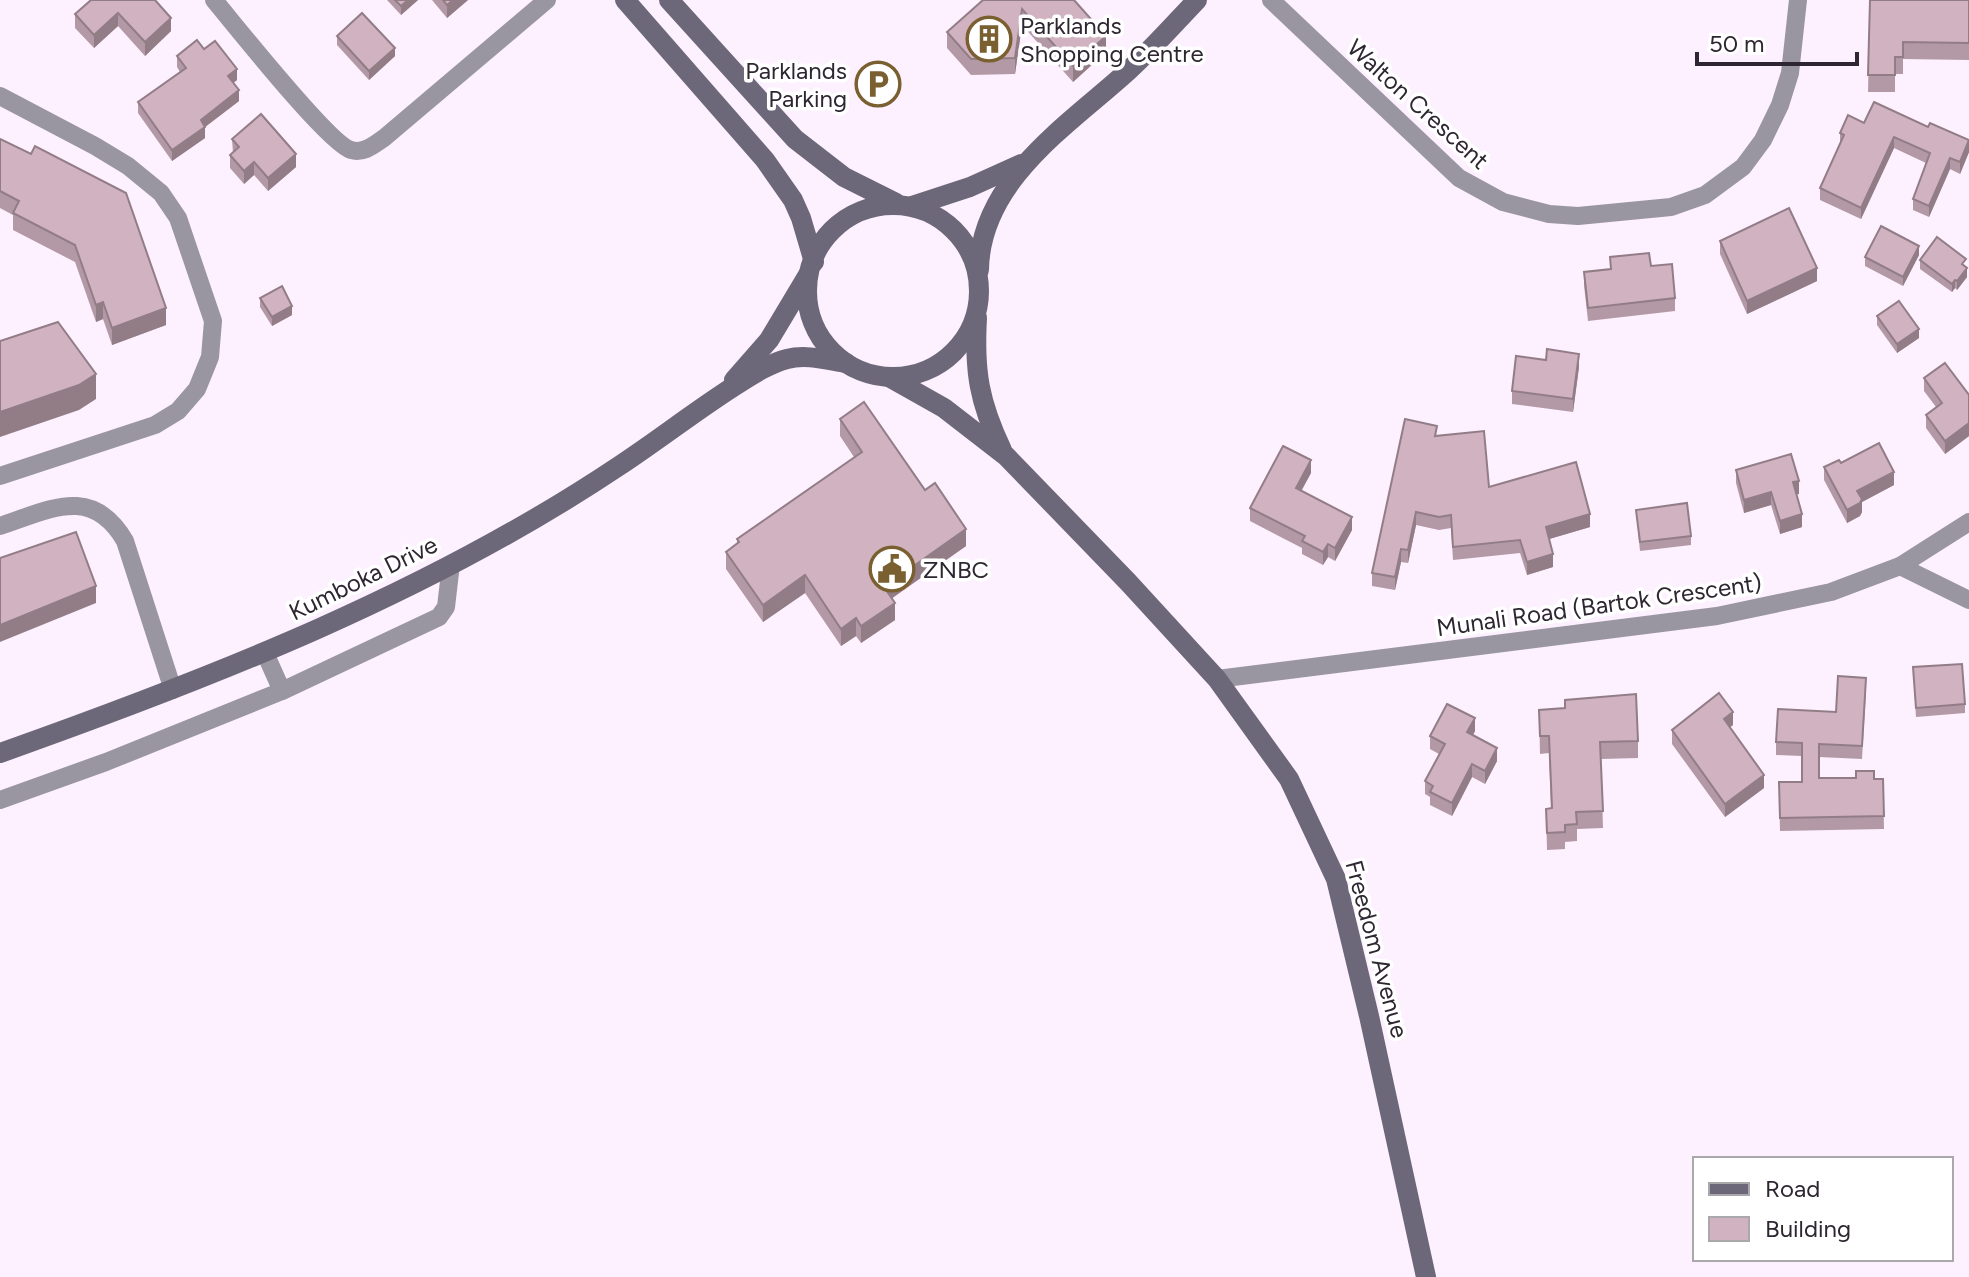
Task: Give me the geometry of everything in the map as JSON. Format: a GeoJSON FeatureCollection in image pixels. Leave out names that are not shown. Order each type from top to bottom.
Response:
{"type":"FeatureCollection","features":[{"type":"Feature","properties":{"kind":"main road"},"geometry":{"type":"LineString","coordinates":[[625,0],[765,160],[793,200],[801,218],[812,268]]}},
{"type":"Feature","properties":{"kind":"main road"},"geometry":{"type":"LineString","coordinates":[[669,0],[795,139],[844,177],[871,193],[937,216],[958,234],[973,257],[979,283]]}},
{"type":"Feature","properties":{"kind":"main road"},"geometry":{"type":"LineString","coordinates":[[1031,158],[991,179],[906,206],[876,206],[854,215],[834,229],[819,248],[812,268],[808,299],[814,324],[827,346],[846,363],[867,373],[889,377],[913,375],[935,366],[954,352],[969,333],[977,310],[979,257],[986,226],[997,201],[1031,158],[1132,67],[1197,0]]}},
{"type":"Feature","properties":{"kind":"main road","name":"Kumboka Drive"},"geometry":{"type":"LineString","coordinates":[[721,395],[769,340],[812,268]]}},
{"type":"Feature","properties":{"kind":"main road","name":"Freedom Avenue"},"geometry":{"type":"LineString","coordinates":[[977,310],[978,385],[991,426],[1006,456]]}},
{"type":"Feature","properties":{"kind":"main road","name":"Kumboka Drive"},"geometry":{"type":"LineString","coordinates":[[0,753],[265,653],[451,564],[617,468],[753,374],[786,359],[808,357],[846,363]]}},
{"type":"Feature","properties":{"kind":"main road","name":"Freedom Avenue"},"geometry":{"type":"LineString","coordinates":[[889,377],[944,408],[1006,456],[1217,679],[1289,779],[1336,879],[1426,1277]]}},
{"type":"Feature","properties":{"kind":"street"},"geometry":{"type":"LineString","coordinates":[[214,0],[317,121],[352,151],[366,150],[384,138],[547,0]]}},
{"type":"Feature","properties":{"kind":"street","name":"Walton Crescent"},"geometry":{"type":"LineString","coordinates":[[1271,0],[1459,178],[1503,202],[1549,214],[1578,216],[1671,207],[1705,195],[1743,167],[1763,140],[1780,105],[1790,73],[1798,0]]}},
{"type":"Feature","properties":{"kind":"street"},"geometry":{"type":"LineString","coordinates":[[0,96],[95,146],[128,166],[161,193],[178,218],[213,321],[210,357],[197,389],[178,411],[155,425],[0,476]]}},
{"type":"Feature","properties":{"kind":"street"},"geometry":{"type":"LineString","coordinates":[[0,526],[67,504],[103,513],[115,524],[125,541],[173,690]]}},
{"type":"Feature","properties":{"kind":"street","name":"Munali Road (Bartok Crescent)"},"geometry":{"type":"LineString","coordinates":[[1217,679],[1717,616],[1831,592],[1900,566],[1969,522]]}},
{"type":"Feature","properties":{"kind":"street"},"geometry":{"type":"LineString","coordinates":[[0,800],[106,762],[282,691],[439,617],[446,607],[451,564]]}},
{"type":"Feature","properties":{"kind":"street"},"geometry":{"type":"LineString","coordinates":[[1900,566],[1969,600]]}},
{"type":"Feature","properties":{"kind":"street"},"geometry":{"type":"LineString","coordinates":[[265,653],[282,691]]}},
{"type":"Feature","properties":{"kind":"building"},"geometry":{"type":"Polygon","coordinates":[[[91,0],[155,0],[171,18],[145,42],[118,13],[94,35],[75,14],[91,0]]]}},
{"type":"Feature","properties":{"kind":"building"},"geometry":{"type":"Polygon","coordinates":[[[983,0],[1074,0],[1106,36],[1073,66],[1022,9],[1015,58],[971,59],[947,32],[983,0]]]}},
{"type":"Feature","properties":{"kind":"building"},"geometry":{"type":"Polygon","coordinates":[[[1870,0],[1969,0],[1969,43],[1903,42],[1903,57],[1895,57],[1895,75],[1868,75],[1870,0]]]}},
{"type":"Feature","properties":{"kind":"building"},"geometry":{"type":"Polygon","coordinates":[[[362,13],[395,48],[369,71],[337,36],[362,13]]]}},
{"type":"Feature","properties":{"kind":"building"},"geometry":{"type":"Polygon","coordinates":[[[197,40],[204,49],[215,41],[237,69],[228,76],[239,90],[201,120],[205,127],[172,150],[138,102],[186,68],[177,56],[197,40]]]}},
{"type":"Feature","properties":{"kind":"building"},"geometry":{"type":"Polygon","coordinates":[[[1874,102],[1928,127],[1930,123],[1969,140],[1960,162],[1950,158],[1929,206],[1913,199],[1930,153],[1894,137],[1861,208],[1820,188],[1844,135],[1840,133],[1848,115],[1864,123],[1874,102]]]}},
{"type":"Feature","properties":{"kind":"building"},"geometry":{"type":"Polygon","coordinates":[[[261,114],[296,154],[268,178],[254,162],[244,171],[230,155],[239,147],[232,139],[261,114]]]}},
{"type":"Feature","properties":{"kind":"building"},"geometry":{"type":"Polygon","coordinates":[[[0,139],[31,154],[35,146],[126,193],[166,308],[112,328],[103,302],[96,305],[75,245],[13,213],[19,201],[0,191],[0,139]]]}},
{"type":"Feature","properties":{"kind":"building"},"geometry":{"type":"Polygon","coordinates":[[[1789,208],[1817,268],[1747,301],[1720,241],[1789,208]]]}},
{"type":"Feature","properties":{"kind":"building"},"geometry":{"type":"Polygon","coordinates":[[[1881,226],[1919,246],[1903,277],[1865,257],[1881,226]]]}},
{"type":"Feature","properties":{"kind":"building"},"geometry":{"type":"Polygon","coordinates":[[[1937,237],[1966,259],[1962,264],[1967,268],[1952,284],[1920,260],[1937,237]]]}},
{"type":"Feature","properties":{"kind":"building"},"geometry":{"type":"Polygon","coordinates":[[[1649,253],[1651,266],[1672,264],[1675,298],[1588,308],[1584,272],[1611,269],[1610,257],[1649,253]]]}},
{"type":"Feature","properties":{"kind":"building"},"geometry":{"type":"Polygon","coordinates":[[[282,286],[292,306],[272,317],[260,298],[282,286]]]}},
{"type":"Feature","properties":{"kind":"building"},"geometry":{"type":"Polygon","coordinates":[[[1899,301],[1919,329],[1897,344],[1877,316],[1899,301]]]}},
{"type":"Feature","properties":{"kind":"building"},"geometry":{"type":"Polygon","coordinates":[[[58,322],[96,374],[79,385],[0,412],[0,341],[58,322]]]}},
{"type":"Feature","properties":{"kind":"building"},"geometry":{"type":"Polygon","coordinates":[[[1547,349],[1579,354],[1573,399],[1512,391],[1516,356],[1546,360],[1547,349]]]}},
{"type":"Feature","properties":{"kind":"building"},"geometry":{"type":"Polygon","coordinates":[[[1945,363],[1969,395],[1969,423],[1945,441],[1926,415],[1942,403],[1924,378],[1945,363]]]}},
{"type":"Feature","properties":{"kind":"building"},"geometry":{"type":"Polygon","coordinates":[[[864,402],[925,490],[935,483],[966,529],[884,587],[895,603],[861,626],[856,618],[841,629],[805,575],[763,605],[726,552],[739,542],[737,539],[862,452],[840,419],[864,402]]]}},
{"type":"Feature","properties":{"kind":"building"},"geometry":{"type":"Polygon","coordinates":[[[1405,419],[1437,426],[1435,436],[1484,431],[1489,487],[1576,462],[1590,514],[1546,527],[1553,554],[1527,562],[1520,540],[1453,547],[1451,515],[1439,517],[1416,512],[1408,550],[1401,549],[1395,577],[1372,573],[1405,419]]]}},
{"type":"Feature","properties":{"kind":"building"},"geometry":{"type":"Polygon","coordinates":[[[1879,443],[1894,472],[1857,491],[1862,499],[1860,503],[1847,510],[1824,467],[1839,460],[1841,463],[1879,443]]]}},
{"type":"Feature","properties":{"kind":"building"},"geometry":{"type":"Polygon","coordinates":[[[1283,446],[1311,460],[1296,488],[1352,517],[1335,548],[1328,544],[1323,552],[1302,541],[1305,536],[1250,508],[1283,446]]]}},
{"type":"Feature","properties":{"kind":"building"},"geometry":{"type":"Polygon","coordinates":[[[1791,454],[1799,481],[1793,482],[1802,514],[1780,521],[1771,492],[1744,500],[1736,470],[1791,454]]]}},
{"type":"Feature","properties":{"kind":"building"},"geometry":{"type":"Polygon","coordinates":[[[1687,503],[1691,536],[1640,542],[1636,510],[1687,503]]]}},
{"type":"Feature","properties":{"kind":"building"},"geometry":{"type":"Polygon","coordinates":[[[76,532],[96,586],[0,625],[0,558],[76,532]]]}},
{"type":"Feature","properties":{"kind":"building"},"geometry":{"type":"Polygon","coordinates":[[[1962,664],[1965,704],[1916,708],[1913,667],[1962,664]]]}},
{"type":"Feature","properties":{"kind":"building"},"geometry":{"type":"Polygon","coordinates":[[[1838,676],[1866,678],[1862,746],[1819,744],[1819,778],[1856,778],[1856,771],[1874,771],[1874,779],[1883,779],[1884,816],[1780,818],[1779,782],[1802,782],[1802,743],[1776,742],[1778,709],[1836,712],[1838,676]]]}},
{"type":"Feature","properties":{"kind":"building"},"geometry":{"type":"Polygon","coordinates":[[[1719,693],[1733,712],[1724,719],[1764,775],[1725,804],[1672,730],[1719,693]]]}},
{"type":"Feature","properties":{"kind":"building"},"geometry":{"type":"Polygon","coordinates":[[[1636,694],[1638,741],[1600,742],[1603,811],[1576,812],[1577,824],[1565,825],[1565,832],[1547,833],[1546,809],[1552,808],[1549,736],[1540,736],[1539,710],[1565,708],[1565,700],[1636,694]]]}},
{"type":"Feature","properties":{"kind":"building"},"geometry":{"type":"Polygon","coordinates":[[[1447,704],[1475,718],[1467,732],[1497,748],[1485,771],[1472,764],[1452,803],[1430,792],[1433,786],[1425,781],[1445,744],[1430,736],[1447,704]]]}},
{"type":"Feature","properties":{"kind":"place","name":"Parklands Shopping Centre"},"geometry":{"type":"Point","coordinates":[989,39]}},
{"type":"Feature","properties":{"kind":"place","name":"Parklands Parking"},"geometry":{"type":"Point","coordinates":[878,84]}},
{"type":"Feature","properties":{"kind":"place","name":"ZNBC"},"geometry":{"type":"Point","coordinates":[892,569]}}]}
